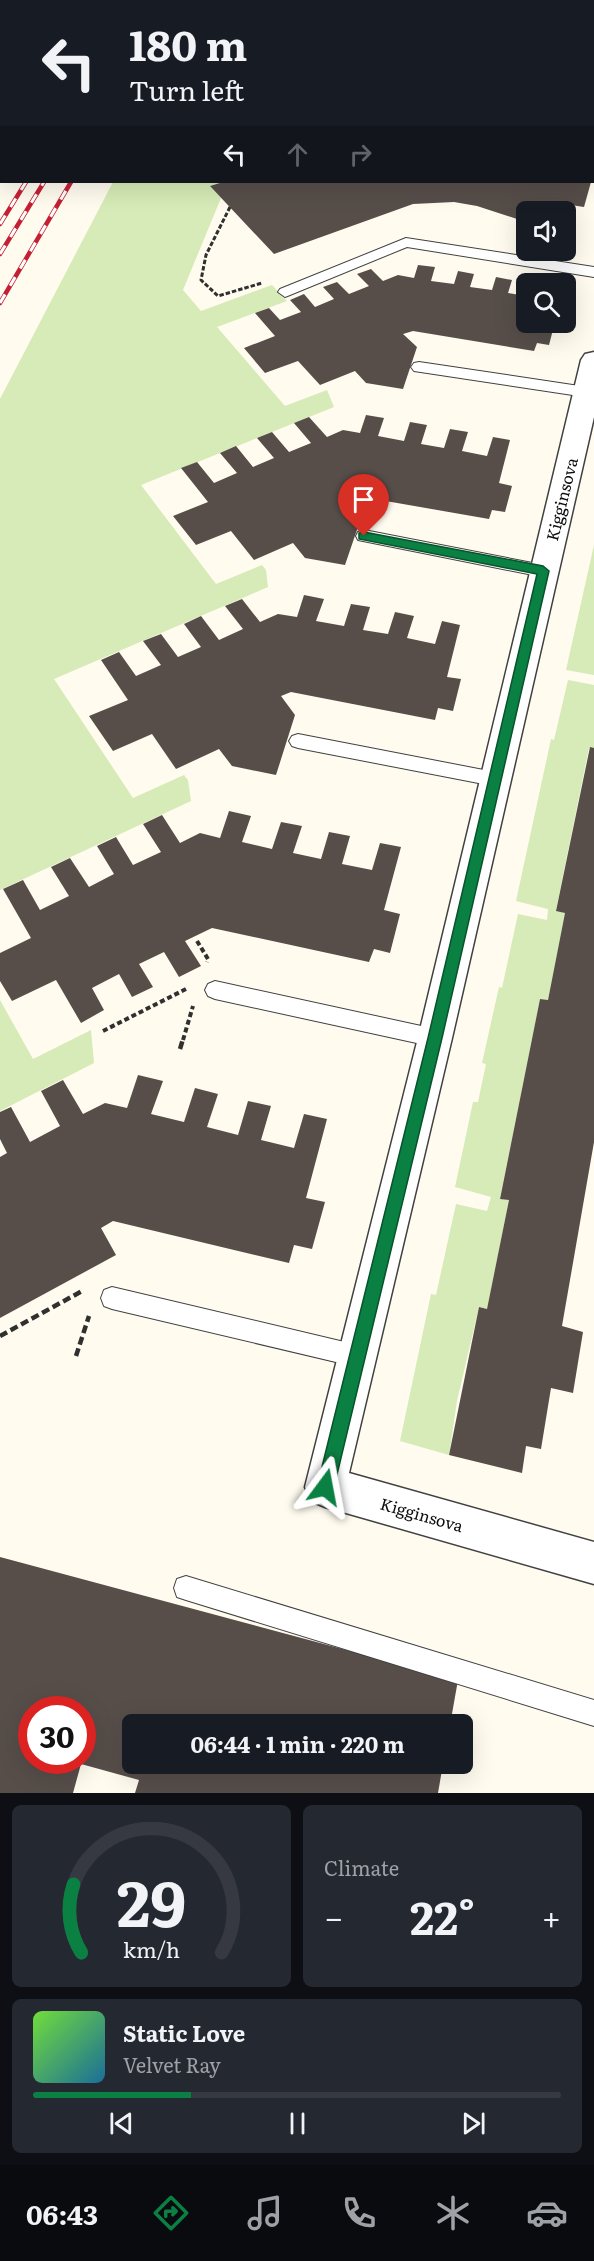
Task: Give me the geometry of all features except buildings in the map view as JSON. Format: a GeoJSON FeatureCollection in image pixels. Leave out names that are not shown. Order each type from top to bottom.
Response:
{"type":"FeatureCollection","features":[{"type":"Feature","properties":{"kind":"street","name":"Kigginsova"},"geometry":{"type":"LineString","coordinates":[[590,376],[435,1038],[325,1487],[594,1563]]}},
{"type":"Feature","properties":{"kind":"lane"},"geometry":{"type":"LineString","coordinates":[[285,292],[406,242],[594,272]]}},
{"type":"Feature","properties":{"kind":"lane"},"geometry":{"type":"LineString","coordinates":[[419,367],[590,376]]}},
{"type":"Feature","properties":{"kind":"lane"},"geometry":{"type":"LineString","coordinates":[[364,536],[543,571]]}},
{"type":"Feature","properties":{"kind":"lane"},"geometry":{"type":"LineString","coordinates":[[298,741],[494,779]]}},
{"type":"Feature","properties":{"kind":"lane"},"geometry":{"type":"LineString","coordinates":[[215,990],[435,1038]]}},
{"type":"Feature","properties":{"kind":"lane"},"geometry":{"type":"LineString","coordinates":[[102,1301],[357,1356]]}},
{"type":"Feature","properties":{"kind":"lane"},"geometry":{"type":"LineString","coordinates":[[186,1588],[594,1713]]}},
{"type":"Feature","properties":{"kind":"path"},"geometry":{"type":"LineString","coordinates":[[230,207],[201,267],[201,280],[209,291],[218,296],[268,280],[285,292]]}},
{"type":"Feature","properties":{"kind":"path"},"geometry":{"type":"LineString","coordinates":[[103,1031],[190,988]]}},
{"type":"Feature","properties":{"kind":"path"},"geometry":{"type":"LineString","coordinates":[[180,1049],[193,1005]]}},
{"type":"Feature","properties":{"kind":"path"},"geometry":{"type":"LineString","coordinates":[[0,1336],[90,1287]]}},
{"type":"Feature","properties":{"kind":"path"},"geometry":{"type":"LineString","coordinates":[[76,1356],[102,1301]]}},
{"type":"Feature","properties":{"kind":"green space"},"geometry":{"type":"Polygon","coordinates":[[[112,183],[220,183],[210,186],[221,198],[183,290],[201,311],[272,285],[287,301],[217,327],[285,406],[327,390],[334,407],[141,485],[216,584],[262,565],[266,570],[268,587],[54,679],[133,798],[184,775],[188,780],[191,801],[0,890],[0,399],[112,183]]]}},
{"type":"Feature","properties":{"kind":"green space"},"geometry":{"type":"Polygon","coordinates":[[[594,545],[594,675],[566,670],[594,545]]]}},
{"type":"Feature","properties":{"kind":"green space"},"geometry":{"type":"Polygon","coordinates":[[[568,680],[594,685],[594,748],[589,748],[556,910],[565,913],[548,1000],[540,999],[500,1198],[509,1200],[487,1309],[479,1307],[457,1401],[449,1455],[400,1441],[431,1294],[436,1295],[456,1204],[487,1211],[491,1197],[455,1187],[473,1102],[478,1102],[486,1064],[482,1063],[499,987],[502,988],[518,914],[547,920],[548,909],[516,901],[551,739],[554,740],[568,680]]]}},
{"type":"Feature","properties":{"kind":"green space"},"geometry":{"type":"Polygon","coordinates":[[[0,1000],[33,1059],[91,1030],[94,1063],[0,1111],[0,1000]]]}},
{"type":"Feature","properties":{"kind":"railway"},"geometry":{"type":"LineString","coordinates":[[0,224],[25,183]]}},
{"type":"Feature","properties":{"kind":"railway"},"geometry":{"type":"LineString","coordinates":[[0,254],[43,183]]}},
{"type":"Feature","properties":{"kind":"railway"},"geometry":{"type":"LineString","coordinates":[[0,303],[70,183]]}},
{"type":"Feature","properties":{"kind":"route"},"geometry":{"type":"LineString","coordinates":[[325,1487],[435,1038],[543,571],[364,536]]}}]}
